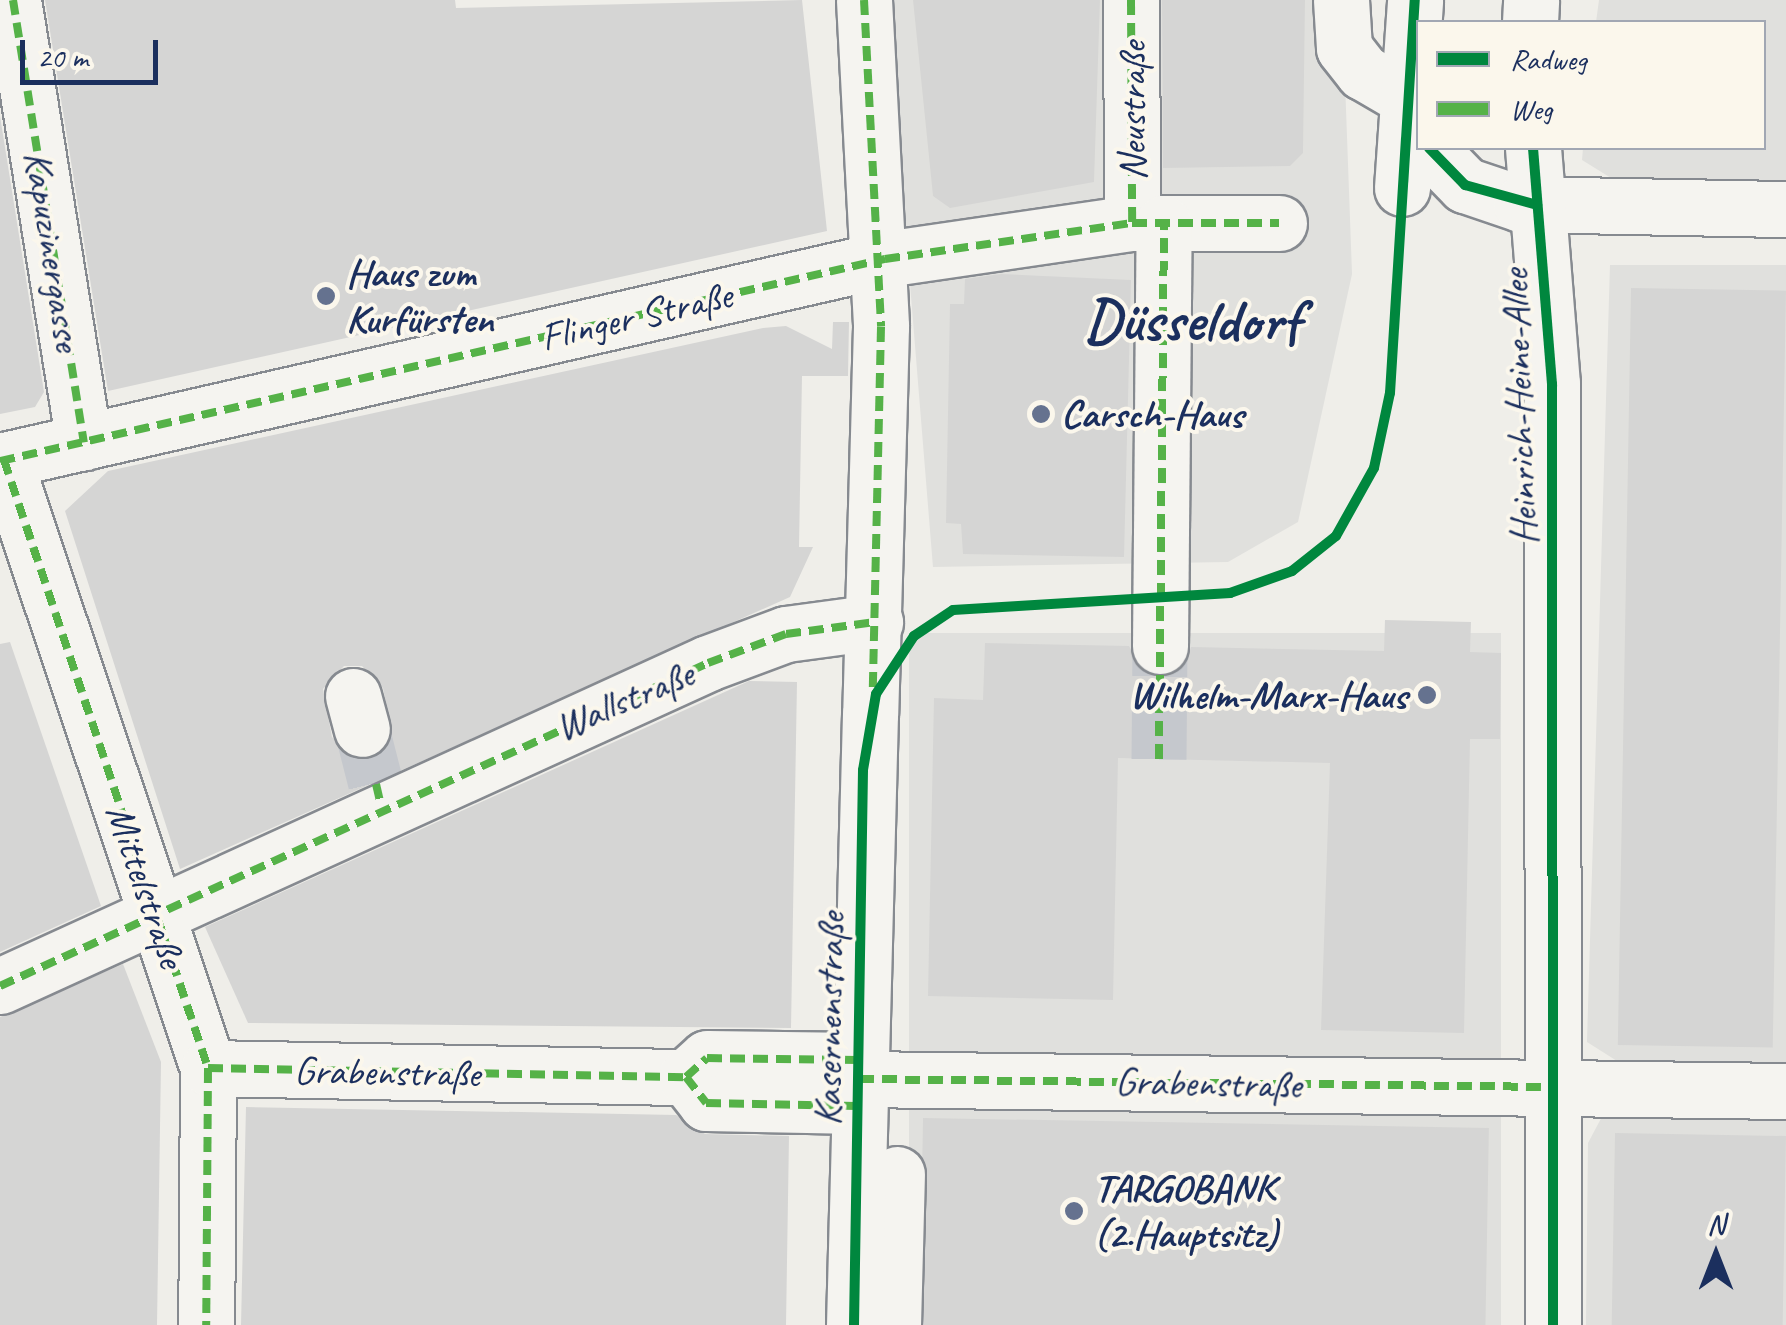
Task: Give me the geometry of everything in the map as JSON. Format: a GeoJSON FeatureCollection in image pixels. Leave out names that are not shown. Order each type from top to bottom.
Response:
{"type":"FeatureCollection","features":[{"type":"Feature","properties":{"kind":"street","name":"Kapuzinergasse"},"geometry":{"type":"LineString","coordinates":[[13,0],[84,442]]}},
{"type":"Feature","properties":{"kind":"street","name":"Kasernenstraße"},"geometry":{"type":"LineString","coordinates":[[854,1325],[858,1082],[875,622],[879,260],[864,0]]}},
{"type":"Feature","properties":{"kind":"street","name":"Neustraße"},"geometry":{"type":"LineString","coordinates":[[1131,0],[1148,223],[1160,607]]}},
{"type":"Feature","properties":{"kind":"street"},"geometry":{"type":"LineString","coordinates":[[1343,0],[1366,14],[1416,20],[1416,141]]}},
{"type":"Feature","properties":{"kind":"street"},"geometry":{"type":"LineString","coordinates":[[1343,0],[1344,48],[1416,141]]}},
{"type":"Feature","properties":{"kind":"street"},"geometry":{"type":"LineString","coordinates":[[1426,150],[1464,185],[1537,205],[1786,209]]}},
{"type":"Feature","properties":{"kind":"street","name":"Heinrich-Heine-Allee"},"geometry":{"type":"LineString","coordinates":[[1533,150],[1550,305],[1558,1086],[1554,1325]]}},
{"type":"Feature","properties":{"kind":"street","name":"Flinger Straße"},"geometry":{"type":"LineString","coordinates":[[2,460],[879,260],[1148,223],[1279,223]]}},
{"type":"Feature","properties":{"kind":"street","name":"Mittelstraße"},"geometry":{"type":"LineString","coordinates":[[2,460],[208,1068],[206,1325]]}},
{"type":"Feature","properties":{"kind":"street","name":"Wallstraße"},"geometry":{"type":"LineString","coordinates":[[0,986],[157,912],[379,795],[786,634],[875,622]]}},
{"type":"Feature","properties":{"kind":"street","name":"Grabenstraße"},"geometry":{"type":"LineString","coordinates":[[208,1068],[686,1078],[706,1058],[858,1082],[1558,1086],[1786,1092]]}},
{"type":"Feature","properties":{"kind":"street"},"geometry":{"type":"LineString","coordinates":[[893,1325],[897,1174]]}},
{"type":"Feature","properties":{"kind":"shaded area"},"geometry":{"type":"Polygon","coordinates":[[[887,0],[1342,0],[1352,274],[1298,522],[1228,562],[933,567],[887,0]]]}},
{"type":"Feature","properties":{"kind":"shaded area"},"geometry":{"type":"Polygon","coordinates":[[[1599,0],[1786,0],[1786,196],[1645,199],[1582,160],[1583,150],[1766,150],[1766,20],[1596,20],[1599,0]]]}},
{"type":"Feature","properties":{"kind":"shaded area"},"geometry":{"type":"Polygon","coordinates":[[[1610,265],[1786,265],[1786,1065],[1617,1061],[1587,1042],[1610,265]]]}},
{"type":"Feature","properties":{"kind":"shaded area"},"geometry":{"type":"Polygon","coordinates":[[[909,633],[1501,633],[1501,1325],[909,1325],[909,633]]]}},
{"type":"Feature","properties":{"kind":"shaded area"},"geometry":{"type":"Polygon","coordinates":[[[1605,1111],[1786,1111],[1786,1325],[1586,1325],[1588,1143],[1605,1111]]]}},
{"type":"Feature","properties":{"kind":"building"},"geometry":{"type":"Polygon","coordinates":[[[45,0],[455,0],[456,8],[802,0],[827,231],[108,391],[45,0]]]}},
{"type":"Feature","properties":{"kind":"building"},"geometry":{"type":"Polygon","coordinates":[[[913,0],[1100,0],[1094,182],[950,208],[933,196],[913,0]]]}},
{"type":"Feature","properties":{"kind":"building"},"geometry":{"type":"Polygon","coordinates":[[[1162,0],[1305,0],[1303,153],[1290,166],[1163,168],[1162,0]]]}},
{"type":"Feature","properties":{"kind":"building"},"geometry":{"type":"Polygon","coordinates":[[[0,116],[44,392],[35,407],[0,414],[0,116]]]}},
{"type":"Feature","properties":{"kind":"building","name":"Carsch-Haus"},"geometry":{"type":"Polygon","coordinates":[[[1001,274],[1131,280],[1124,557],[963,554],[961,524],[946,523],[950,304],[964,304],[965,279],[1001,274]]]}},
{"type":"Feature","properties":{"kind":"building"},"geometry":{"type":"Polygon","coordinates":[[[1631,288],[1786,291],[1773,1048],[1618,1045],[1631,288]]]}},
{"type":"Feature","properties":{"kind":"building"},"geometry":{"type":"Polygon","coordinates":[[[833,322],[849,322],[848,376],[802,376],[799,547],[813,547],[790,597],[180,869],[65,511],[108,471],[763,328],[786,326],[832,349],[833,322]],[[344,666],[323,689],[332,737],[353,759],[371,759],[392,736],[383,688],[362,666],[344,666]]]}},
{"type":"Feature","properties":{"kind":"building"},"geometry":{"type":"Polygon","coordinates":[[[1385,620],[1471,622],[1470,652],[1501,653],[1500,739],[1470,739],[1464,1033],[1321,1030],[1330,763],[1118,758],[1113,1000],[928,996],[934,698],[983,700],[985,643],[1129,646],[1143,672],[1161,677],[1186,663],[1191,647],[1384,651],[1385,620]]]}},
{"type":"Feature","properties":{"kind":"building"},"geometry":{"type":"Polygon","coordinates":[[[10,642],[101,906],[0,952],[0,644],[10,642]]]}},
{"type":"Feature","properties":{"kind":"building"},"geometry":{"type":"Polygon","coordinates":[[[749,681],[797,682],[791,1028],[248,1023],[205,927],[749,681]]]}},
{"type":"Feature","properties":{"kind":"building"},"geometry":{"type":"Polygon","coordinates":[[[123,964],[161,1062],[157,1325],[0,1325],[0,1017],[123,964]]]}},
{"type":"Feature","properties":{"kind":"building"},"geometry":{"type":"Polygon","coordinates":[[[246,1107],[676,1115],[705,1134],[789,1136],[786,1325],[241,1325],[246,1107]]]}},
{"type":"Feature","properties":{"kind":"building"},"geometry":{"type":"Polygon","coordinates":[[[923,1118],[1489,1128],[1485,1325],[919,1325],[923,1118]]]}},
{"type":"Feature","properties":{"kind":"building"},"geometry":{"type":"Polygon","coordinates":[[[1615,1133],[1786,1136],[1783,1325],[1612,1325],[1615,1133]]]}},
{"type":"Feature","properties":{"kind":"tunnel"},"geometry":{"type":"LineString","coordinates":[[1159,759],[1160,646]]}},
{"type":"Feature","properties":{"kind":"tunnel"},"geometry":{"type":"LineString","coordinates":[[362,729],[376,784]]}},
{"type":"Feature","properties":{"kind":"marked path"},"geometry":{"type":"LineString","coordinates":[[13,0],[84,442]]}},
{"type":"Feature","properties":{"kind":"marked path"},"geometry":{"type":"LineString","coordinates":[[864,0],[881,327],[873,689]]}},
{"type":"Feature","properties":{"kind":"marked path"},"geometry":{"type":"LineString","coordinates":[[1131,0],[1132,223]]}},
{"type":"Feature","properties":{"kind":"marked path"},"geometry":{"type":"LineString","coordinates":[[0,461],[885,259],[1132,223],[1279,223]]}},
{"type":"Feature","properties":{"kind":"marked path"},"geometry":{"type":"LineString","coordinates":[[1159,759],[1164,223]]}},
{"type":"Feature","properties":{"kind":"marked path"},"geometry":{"type":"LineString","coordinates":[[4,460],[208,1068],[206,1325]]}},
{"type":"Feature","properties":{"kind":"marked path"},"geometry":{"type":"LineString","coordinates":[[0,986],[708,663],[786,634],[875,622]]}},
{"type":"Feature","properties":{"kind":"marked path"},"geometry":{"type":"LineString","coordinates":[[376,784],[381,805]]}},
{"type":"Feature","properties":{"kind":"marked path"},"geometry":{"type":"LineString","coordinates":[[208,1068],[686,1077],[707,1058],[859,1060]]}},
{"type":"Feature","properties":{"kind":"marked path"},"geometry":{"type":"LineString","coordinates":[[686,1077],[706,1103],[857,1106]]}},
{"type":"Feature","properties":{"kind":"marked path"},"geometry":{"type":"LineString","coordinates":[[859,1079],[1558,1087]]}},
{"type":"Feature","properties":{"kind":"cycle path"},"geometry":{"type":"LineString","coordinates":[[854,1325],[863,770],[876,694],[914,636],[953,610],[1230,593],[1292,571],[1336,536],[1374,468],[1390,393],[1415,0]]}},
{"type":"Feature","properties":{"kind":"cycle path"},"geometry":{"type":"LineString","coordinates":[[1431,150],[1465,185],[1537,205]]}},
{"type":"Feature","properties":{"kind":"cycle path"},"geometry":{"type":"LineString","coordinates":[[1533,150],[1552,384],[1553,1325]]}},
{"type":"Feature","properties":{"kind":"place","name":"Haus zum Kurfürsten"},"geometry":{"type":"Point","coordinates":[326,296]}},
{"type":"Feature","properties":{"kind":"place","name":"Carsch-Haus"},"geometry":{"type":"Point","coordinates":[1041,414]}},
{"type":"Feature","properties":{"kind":"place","name":"Wilhelm-Marx-Haus"},"geometry":{"type":"Point","coordinates":[1427,695]}},
{"type":"Feature","properties":{"kind":"place","name":"TARGOBANK (2.Hauptsitz)"},"geometry":{"type":"Point","coordinates":[1074,1211]}},
{"type":"Feature","properties":{"kind":"district","name":"Düsseldorf"},"geometry":{"type":"Point","coordinates":[1192,320]}}]}
